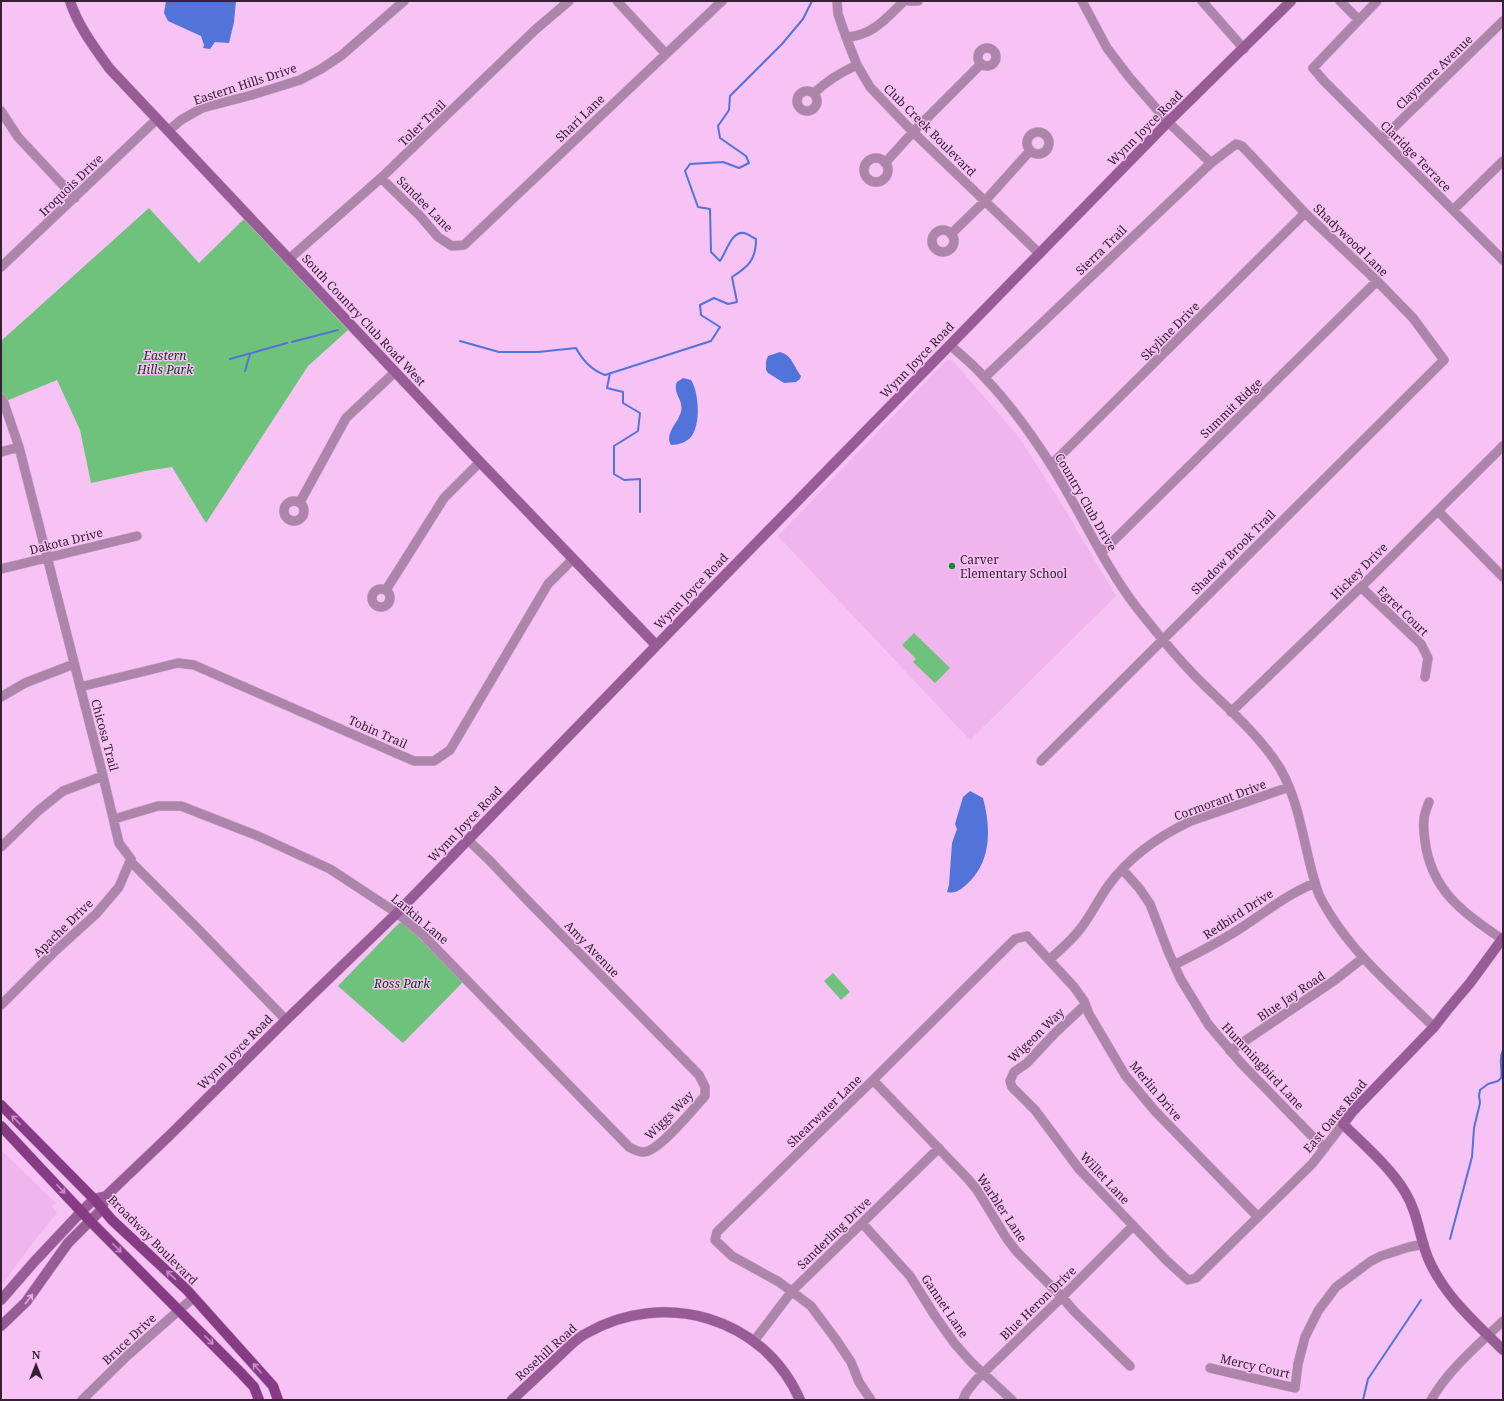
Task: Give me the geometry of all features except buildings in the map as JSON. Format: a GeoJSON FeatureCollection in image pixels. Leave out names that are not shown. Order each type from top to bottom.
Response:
{"type":"FeatureCollection","features":[{"type":"Feature","properties":{"kind":"main road","name":"Broadway Boulevard"},"geometry":{"type":"LineString","coordinates":[[1,1105],[94,1199],[112,1220],[187,1290],[273,1386],[278,1400]]}},
{"type":"Feature","properties":{"kind":"main road"},"geometry":{"type":"LineString","coordinates":[[1,1126],[90,1221],[254,1387],[259,1400]]}},
{"type":"Feature","properties":{"kind":"main road"},"geometry":{"type":"LineString","coordinates":[[20,1146],[31,1136]]}},
{"type":"Feature","properties":{"kind":"street","name":"South Country Club Road West"},"geometry":{"type":"LineString","coordinates":[[70,1],[74,12],[89,40],[108,68],[480,462],[656,645]]}},
{"type":"Feature","properties":{"kind":"street","name":"Eastern Hills Drive"},"geometry":{"type":"LineString","coordinates":[[168,131],[181,120],[202,108],[252,95],[300,80],[321,69],[342,55],[404,1]]}},
{"type":"Feature","properties":{"kind":"street","name":"Toler Trail"},"geometry":{"type":"LineString","coordinates":[[289,259],[381,178],[535,30],[569,1]]}},
{"type":"Feature","properties":{"kind":"street"},"geometry":{"type":"LineString","coordinates":[[617,1],[666,54]]}},
{"type":"Feature","properties":{"kind":"street","name":"Shari Lane"},"geometry":{"type":"LineString","coordinates":[[452,246],[464,245],[722,1]]}},
{"type":"Feature","properties":{"kind":"street","name":"Club Creek Boulevard"},"geometry":{"type":"LineString","coordinates":[[837,1],[838,14],[846,37],[857,64],[870,87],[913,132],[1040,254]]}},
{"type":"Feature","properties":{"kind":"street"},"geometry":{"type":"LineString","coordinates":[[846,37],[856,37],[867,33],[882,23],[904,1]]}},
{"type":"Feature","properties":{"kind":"street"},"geometry":{"type":"LineString","coordinates":[[910,1],[918,1]]}},
{"type":"Feature","properties":{"kind":"street"},"geometry":{"type":"LineString","coordinates":[[1082,1],[1107,48],[1129,77],[1168,122],[1211,163]]}},
{"type":"Feature","properties":{"kind":"street"},"geometry":{"type":"LineString","coordinates":[[1202,1],[1244,48]]}},
{"type":"Feature","properties":{"kind":"street","name":"Wynn Joyce Road"},"geometry":{"type":"LineString","coordinates":[[3,1321],[26,1302],[68,1243],[102,1209],[106,1196],[397,913],[656,645],[1168,122],[1291,1]]}},
{"type":"Feature","properties":{"kind":"street"},"geometry":{"type":"LineString","coordinates":[[1340,1],[1359,20],[1377,1]]}},
{"type":"Feature","properties":{"kind":"street","name":"Claridge Terrace"},"geometry":{"type":"LineString","coordinates":[[1359,20],[1312,68],[1503,260]]}},
{"type":"Feature","properties":{"kind":"street","name":"Claymore Avenue"},"geometry":{"type":"LineString","coordinates":[[1382,139],[1503,21]]}},
{"type":"Feature","properties":{"kind":"street"},"geometry":{"type":"LineString","coordinates":[[814,94],[823,84],[857,64]]}},
{"type":"Feature","properties":{"kind":"street"},"geometry":{"type":"LineString","coordinates":[[885,163],[913,132],[981,64]]}},
{"type":"Feature","properties":{"kind":"street"},"geometry":{"type":"LineString","coordinates":[[1,111],[18,137],[75,198]]}},
{"type":"Feature","properties":{"kind":"street","name":"Iroquois Drive"},"geometry":{"type":"LineString","coordinates":[[1,267],[157,119]]}},
{"type":"Feature","properties":{"kind":"street","name":"Sierra Trail"},"geometry":{"type":"LineString","coordinates":[[985,377],[1211,163],[1236,144]]}},
{"type":"Feature","properties":{"kind":"street","name":"Shadywood Lane"},"geometry":{"type":"LineString","coordinates":[[1236,144],[1242,146],[1305,213],[1377,281],[1413,318],[1444,360]]}},
{"type":"Feature","properties":{"kind":"street"},"geometry":{"type":"LineString","coordinates":[[951,234],[985,201],[1030,151]]}},
{"type":"Feature","properties":{"kind":"street"},"geometry":{"type":"LineString","coordinates":[[1453,210],[1503,161]]}},
{"type":"Feature","properties":{"kind":"street","name":"Sandee Lane"},"geometry":{"type":"LineString","coordinates":[[381,178],[421,217],[438,237],[452,246]]}},
{"type":"Feature","properties":{"kind":"street","name":"Skyline Drive"},"geometry":{"type":"LineString","coordinates":[[1051,465],[1305,213]]}},
{"type":"Feature","properties":{"kind":"street","name":"Summit Ridge"},"geometry":{"type":"LineString","coordinates":[[1101,553],[1377,281]]}},
{"type":"Feature","properties":{"kind":"street","name":"Country Club Drive"},"geometry":{"type":"LineString","coordinates":[[950,345],[985,377],[1014,412],[1051,465],[1101,553],[1135,606],[1196,676],[1252,732],[1270,754],[1289,787],[1297,810],[1315,883],[1319,895],[1331,916],[1363,958],[1434,1027]]}},
{"type":"Feature","properties":{"kind":"street","name":"Shadow Brook Trail"},"geometry":{"type":"LineString","coordinates":[[1040,761],[1444,360]]}},
{"type":"Feature","properties":{"kind":"street"},"geometry":{"type":"LineString","coordinates":[[300,502],[346,418],[395,372]]}},
{"type":"Feature","properties":{"kind":"street","name":"Chicosa Trail"},"geometry":{"type":"LineString","coordinates":[[1,398],[19,447],[104,776],[119,843],[131,859],[130,861],[286,1020]]}},
{"type":"Feature","properties":{"kind":"street","name":"Hickey Drive"},"geometry":{"type":"LineString","coordinates":[[1231,712],[1361,587],[1503,446]]}},
{"type":"Feature","properties":{"kind":"street"},"geometry":{"type":"LineString","coordinates":[[1,452],[19,447]]}},
{"type":"Feature","properties":{"kind":"street"},"geometry":{"type":"LineString","coordinates":[[386,590],[444,498],[480,462]]}},
{"type":"Feature","properties":{"kind":"street"},"geometry":{"type":"LineString","coordinates":[[1438,511],[1503,577]]}},
{"type":"Feature","properties":{"kind":"street","name":"Dakota Drive"},"geometry":{"type":"LineString","coordinates":[[1,569],[137,536]]}},
{"type":"Feature","properties":{"kind":"street","name":"Tobin Trail"},"geometry":{"type":"LineString","coordinates":[[80,687],[178,663],[194,665],[414,761],[434,762],[450,750],[548,584],[573,559]]}},
{"type":"Feature","properties":{"kind":"street","name":"Egret Court"},"geometry":{"type":"LineString","coordinates":[[1361,587],[1421,644],[1428,658],[1425,677]]}},
{"type":"Feature","properties":{"kind":"street"},"geometry":{"type":"LineString","coordinates":[[1,697],[25,683],[74,664]]}},
{"type":"Feature","properties":{"kind":"street"},"geometry":{"type":"LineString","coordinates":[[1,847],[38,811],[64,791],[104,776]]}},
{"type":"Feature","properties":{"kind":"street","name":"Cormorant Drive"},"geometry":{"type":"LineString","coordinates":[[1049,960],[1081,928],[1108,886],[1122,870],[1148,846],[1176,828],[1191,821],[1289,787]]}},
{"type":"Feature","properties":{"kind":"street"},"geometry":{"type":"LineString","coordinates":[[1429,802],[1423,829],[1425,848],[1429,864],[1436,878],[1446,893],[1473,920],[1502,939]]}},
{"type":"Feature","properties":{"kind":"street","name":"Larkin Lane"},"geometry":{"type":"LineString","coordinates":[[114,819],[158,806],[181,806],[258,836],[330,870],[397,913],[422,934],[629,1147]]}},
{"type":"Feature","properties":{"kind":"street","name":"Amy Avenue"},"geometry":{"type":"LineString","coordinates":[[468,840],[699,1075]]}},
{"type":"Feature","properties":{"kind":"street","name":"Apache Drive"},"geometry":{"type":"LineString","coordinates":[[1,1005],[54,952],[96,914],[119,887],[130,861]]}},
{"type":"Feature","properties":{"kind":"street","name":"Hummingbird Lane"},"geometry":{"type":"LineString","coordinates":[[1122,870],[1139,888],[1150,904],[1174,965],[1197,1007],[1230,1051],[1325,1148]]}},
{"type":"Feature","properties":{"kind":"street","name":"Redbird Drive"},"geometry":{"type":"LineString","coordinates":[[1174,965],[1211,946],[1244,926],[1282,899],[1315,883]]}},
{"type":"Feature","properties":{"kind":"street","name":"Merlin Drive"},"geometry":{"type":"LineString","coordinates":[[1020,937],[1026,936],[1074,987],[1086,1005],[1100,1034],[1125,1075],[1155,1111],[1257,1216]]}},
{"type":"Feature","properties":{"kind":"street","name":"Shearwater Lane"},"geometry":{"type":"LineString","coordinates":[[792,1291],[774,1278],[732,1256],[715,1240],[717,1232],[1015,939],[1020,937]]}},
{"type":"Feature","properties":{"kind":"street","name":"East Oates Road"},"geometry":{"type":"LineString","coordinates":[[1188,1280],[1196,1278],[1257,1216],[1312,1164],[1353,1111],[1434,1027],[1470,983],[1502,939]]}},
{"type":"Feature","properties":{"kind":"street","name":"Blue Jay Road"},"geometry":{"type":"LineString","coordinates":[[1230,1051],[1335,980],[1363,958]]}},
{"type":"Feature","properties":{"kind":"street","name":"Wigeon Way"},"geometry":{"type":"LineString","coordinates":[[1012,1087],[1010,1081],[1014,1072],[1027,1063],[1055,1033],[1086,1005]]}},
{"type":"Feature","properties":{"kind":"street","name":"Wiggs Way"},"geometry":{"type":"LineString","coordinates":[[629,1147],[637,1151],[645,1152],[658,1146],[705,1096],[705,1086],[699,1075]]}},
{"type":"Feature","properties":{"kind":"street","name":"Warbler Lane"},"geometry":{"type":"LineString","coordinates":[[873,1080],[939,1148],[976,1190],[993,1219],[1017,1252],[1130,1366]]}},
{"type":"Feature","properties":{"kind":"street","name":"Willet Lane"},"geometry":{"type":"LineString","coordinates":[[1012,1087],[1035,1110],[1079,1169],[1175,1269],[1188,1280]]}},
{"type":"Feature","properties":{"kind":"street"},"geometry":{"type":"LineString","coordinates":[[1343,1124],[1395,1177],[1414,1208],[1428,1257],[1435,1271],[1451,1296],[1503,1350]]}},
{"type":"Feature","properties":{"kind":"street","name":"Sanderling Drive"},"geometry":{"type":"LineString","coordinates":[[754,1341],[792,1291],[939,1148]]}},
{"type":"Feature","properties":{"kind":"street","name":"Wynn Joyce Road"},"geometry":{"type":"LineString","coordinates":[[94,1199],[106,1196]]}},
{"type":"Feature","properties":{"kind":"street"},"geometry":{"type":"LineString","coordinates":[[1,1300],[34,1262],[94,1199]]}},
{"type":"Feature","properties":{"kind":"street","name":"Gannet Lane"},"geometry":{"type":"LineString","coordinates":[[862,1223],[910,1276],[949,1336],[983,1373],[1012,1400]]}},
{"type":"Feature","properties":{"kind":"street","name":"Blue Heron Drive"},"geometry":{"type":"LineString","coordinates":[[963,1400],[970,1387],[983,1373],[1133,1226]]}},
{"type":"Feature","properties":{"kind":"street","name":"Mercy Court"},"geometry":{"type":"LineString","coordinates":[[1210,1368],[1295,1388],[1298,1364],[1305,1337],[1318,1311],[1336,1287],[1371,1261],[1381,1256],[1404,1248],[1424,1244]]}},
{"type":"Feature","properties":{"kind":"street"},"geometry":{"type":"LineString","coordinates":[[792,1291],[811,1306],[825,1324],[851,1362],[860,1382],[871,1400]]}},
{"type":"Feature","properties":{"kind":"street","name":"Bruce Drive"},"geometry":{"type":"LineString","coordinates":[[82,1400],[178,1309],[193,1298]]}},
{"type":"Feature","properties":{"kind":"street","name":"Rosehill Road"},"geometry":{"type":"LineString","coordinates":[[512,1400],[578,1338],[605,1323],[627,1316],[659,1312],[688,1314],[723,1324],[754,1341],[770,1354],[784,1371],[795,1388],[800,1400]]}},
{"type":"Feature","properties":{"kind":"street"},"geometry":{"type":"LineString","coordinates":[[1431,1400],[1440,1384],[1450,1372],[1503,1321]]}},
{"type":"Feature","properties":{"kind":"shaded area","name":"Carver Elementary School"},"geometry":{"type":"Polygon","coordinates":[[[952,360],[1018,436],[1055,493],[1116,596],[970,740],[778,536],[946,361],[952,360]]]}},
{"type":"Feature","properties":{"kind":"shaded area"},"geometry":{"type":"Polygon","coordinates":[[[1,1150],[56,1203],[52,1207],[57,1213],[34,1241],[1,1286],[1,1150]]]}},
{"type":"Feature","properties":{"kind":"green space","name":"Eastern Hills Park"},"geometry":{"type":"Polygon","coordinates":[[[149,208],[199,263],[244,219],[348,330],[308,366],[206,523],[172,467],[91,483],[80,430],[57,380],[6,401],[1,391],[1,341],[149,208]]]}},
{"type":"Feature","properties":{"kind":"green space"},"geometry":{"type":"Polygon","coordinates":[[[914,633],[950,668],[935,683],[913,662],[916,659],[902,645],[914,633]]]}},
{"type":"Feature","properties":{"kind":"green space","name":"Ross Park"},"geometry":{"type":"Polygon","coordinates":[[[399,923],[404,923],[463,982],[403,1043],[338,986],[399,923]]]}},
{"type":"Feature","properties":{"kind":"green space"},"geometry":{"type":"Polygon","coordinates":[[[833,973],[850,992],[841,1000],[824,981],[833,973]]]}},
{"type":"Feature","properties":{"kind":"water"},"geometry":{"type":"Polygon","coordinates":[[[166,1],[236,1],[234,22],[229,43],[215,42],[210,49],[203,48],[204,45],[201,36],[168,21],[164,13],[166,1]]]}},
{"type":"Feature","properties":{"kind":"water"},"geometry":{"type":"Polygon","coordinates":[[[780,352],[790,359],[801,376],[796,382],[784,383],[768,373],[766,370],[766,361],[768,356],[780,352]]]}},
{"type":"Feature","properties":{"kind":"water"},"geometry":{"type":"Polygon","coordinates":[[[683,378],[691,380],[694,385],[698,417],[691,437],[682,443],[671,445],[669,441],[670,433],[681,412],[681,404],[676,386],[677,382],[683,378]]]}},
{"type":"Feature","properties":{"kind":"water"},"geometry":{"type":"Polygon","coordinates":[[[970,791],[983,798],[986,809],[988,833],[985,855],[975,876],[966,885],[955,892],[947,892],[949,885],[952,843],[957,829],[955,824],[963,797],[970,791]]]}},
{"type":"Feature","properties":{"kind":"waterway"},"geometry":{"type":"LineString","coordinates":[[460,341],[499,352],[538,352],[576,348],[588,364],[605,375],[711,341],[720,327],[701,315],[700,305],[714,298],[728,304],[737,302],[732,277],[747,266],[753,258],[756,239],[744,233],[739,233],[729,243],[720,261],[711,252],[710,209],[698,207],[685,171],[690,164],[723,162],[739,168],[749,163],[746,156],[720,138],[718,126],[729,110],[730,96],[782,44],[803,19],[812,1]]}},
{"type":"Feature","properties":{"kind":"waterway"},"geometry":{"type":"LineString","coordinates":[[292,342],[338,330]]}},
{"type":"Feature","properties":{"kind":"waterway"},"geometry":{"type":"LineString","coordinates":[[230,359],[287,343]]}},
{"type":"Feature","properties":{"kind":"waterway"},"geometry":{"type":"LineString","coordinates":[[245,371],[250,354]]}},
{"type":"Feature","properties":{"kind":"waterway"},"geometry":{"type":"LineString","coordinates":[[610,373],[607,388],[623,392],[623,403],[640,413],[638,431],[614,446],[614,474],[624,480],[640,479],[640,512]]}},
{"type":"Feature","properties":{"kind":"waterway"},"geometry":{"type":"LineString","coordinates":[[1450,1239],[1472,1157],[1474,1128],[1480,1103],[1480,1090],[1488,1084],[1498,1081],[1501,1078],[1501,1057],[1503,1050]]}},
{"type":"Feature","properties":{"kind":"waterway"},"geometry":{"type":"LineString","coordinates":[[1363,1400],[1368,1379],[1421,1300]]}},
{"type":"Feature","properties":{"kind":"place","name":"Carver Elementary School"},"geometry":{"type":"Point","coordinates":[952,566]}}]}
